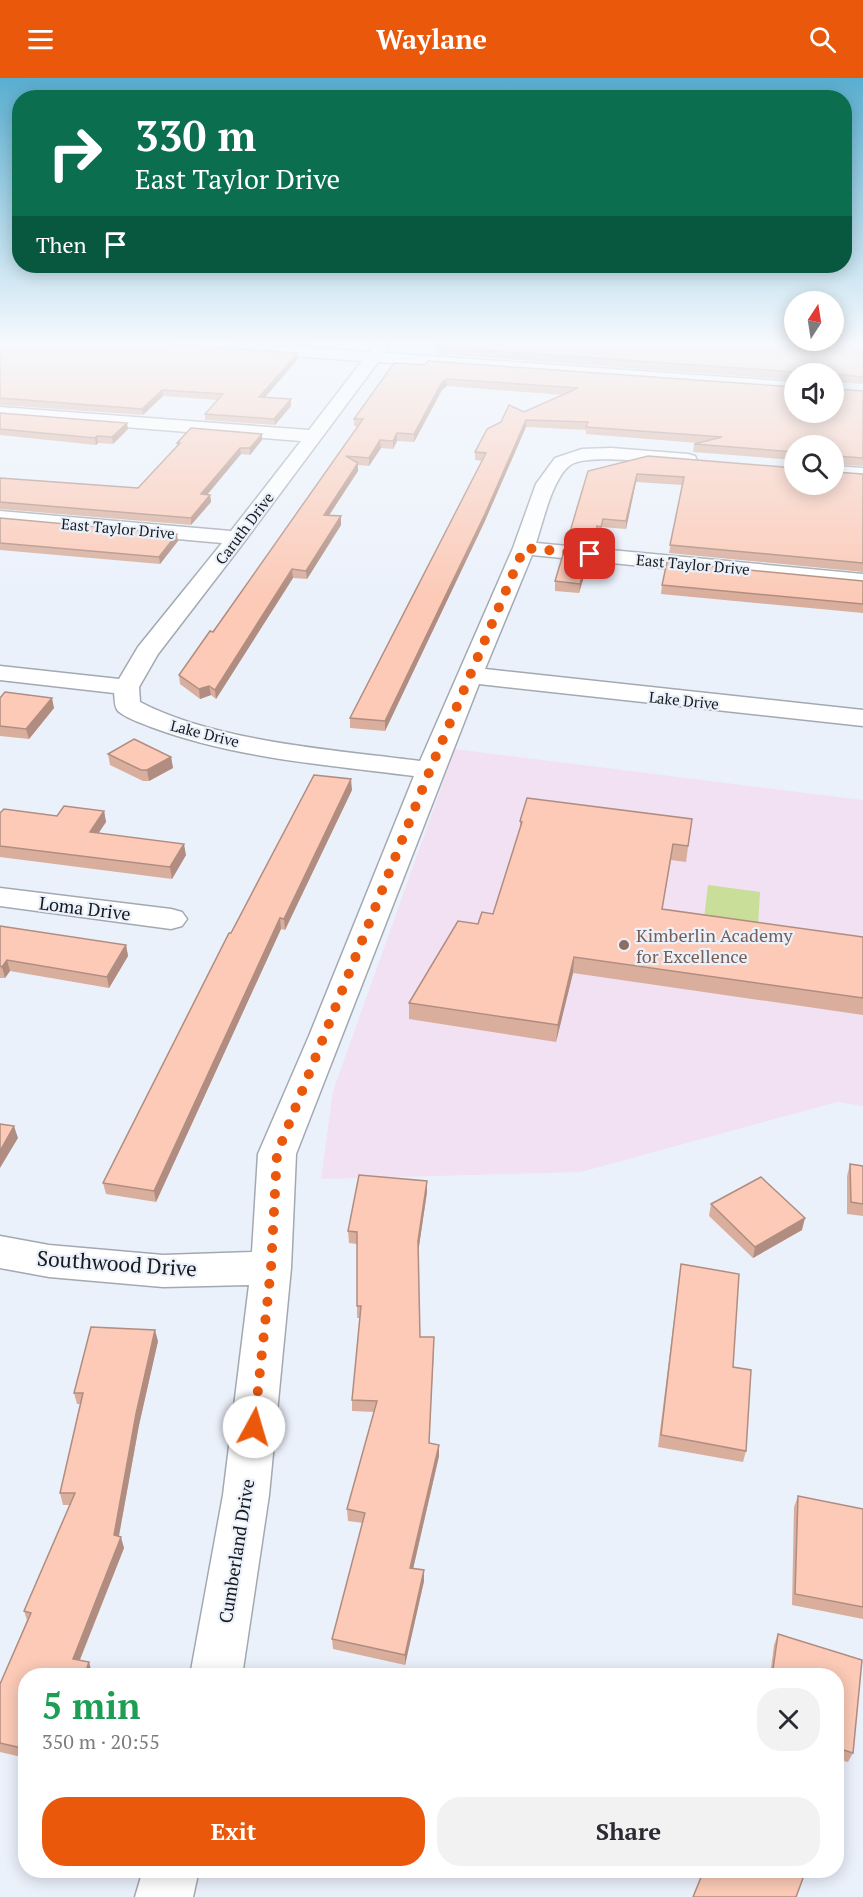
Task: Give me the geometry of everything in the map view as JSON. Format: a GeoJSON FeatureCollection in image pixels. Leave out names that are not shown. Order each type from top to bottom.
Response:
{"type":"FeatureCollection","features":[{"type":"Feature","properties":{"kind":"street"},"geometry":{"type":"LineString","coordinates":[[199,427],[313,436]]}},
{"type":"Feature","properties":{"kind":"street","name":"Caruth Drive"},"geometry":{"type":"LineString","coordinates":[[126,687],[147,652],[237,538],[320,427]]}},
{"type":"Feature","properties":{"kind":"street","name":"Cumberland Drive"},"geometry":{"type":"LineString","coordinates":[[217,1668],[246,1495],[271,1268],[277,1154],[430,770],[524,548],[546,484],[562,462],[582,455],[611,454],[705,461]]}},
{"type":"Feature","properties":{"kind":"street"},"geometry":{"type":"LineString","coordinates":[[844,473],[863,474]]}},
{"type":"Feature","properties":{"kind":"street","name":"East Taylor Drive"},"geometry":{"type":"LineString","coordinates":[[0,517],[237,538]]}},
{"type":"Feature","properties":{"kind":"street","name":"East Taylor Drive"},"geometry":{"type":"LineString","coordinates":[[524,548],[863,581]]}},
{"type":"Feature","properties":{"kind":"street"},"geometry":{"type":"LineString","coordinates":[[0,673],[126,687]]}},
{"type":"Feature","properties":{"kind":"street","name":"Lake Drive"},"geometry":{"type":"LineString","coordinates":[[469,675],[863,718]]}},
{"type":"Feature","properties":{"kind":"street","name":"Lake Drive"},"geometry":{"type":"LineString","coordinates":[[126,687],[128,706],[148,718],[206,735],[289,752],[430,770]]}},
{"type":"Feature","properties":{"kind":"street","name":"Loma Drive"},"geometry":{"type":"LineString","coordinates":[[0,897],[171,919]]}},
{"type":"Feature","properties":{"kind":"street","name":"Southwood Drive"},"geometry":{"type":"LineString","coordinates":[[0,1252],[49,1261],[163,1271],[271,1268]]}},
{"type":"Feature","properties":{"kind":"street"},"geometry":{"type":"LineString","coordinates":[[164,1897],[169,1878]]}},
{"type":"Feature","properties":{"kind":"shaded area","name":"Kimberlin Academy for Excellence"},"geometry":{"type":"Polygon","coordinates":[[[455,749],[863,800],[863,1106],[837,1102],[581,1172],[321,1179],[333,1091],[455,749]]]}},
{"type":"Feature","properties":{"kind":"green space"},"geometry":{"type":"Polygon","coordinates":[[[708,885],[760,892],[758,926],[704,919],[708,885]]]}},
{"type":"Feature","properties":{"kind":"building"},"geometry":{"type":"Polygon","coordinates":[[[0,427],[123,427],[112,437],[97,436],[95,438],[0,429],[0,427]]]}},
{"type":"Feature","properties":{"kind":"building"},"geometry":{"type":"Polygon","coordinates":[[[357,427],[418,427],[414,434],[397,433],[393,441],[380,440],[369,458],[346,456],[358,463],[324,515],[341,516],[306,571],[292,569],[215,690],[209,686],[199,689],[179,675],[210,631],[213,632],[357,427]]]}},
{"type":"Feature","properties":{"kind":"building"},"geometry":{"type":"Polygon","coordinates":[[[491,427],[523,427],[485,514],[385,721],[350,718],[486,453],[475,452],[487,429],[491,427]]]}},
{"type":"Feature","properties":{"kind":"building"},"geometry":{"type":"Polygon","coordinates":[[[586,427],[863,427],[863,458],[844,457],[844,435],[784,435],[784,451],[694,444],[722,437],[586,427]]]}},
{"type":"Feature","properties":{"kind":"building"},"geometry":{"type":"Polygon","coordinates":[[[191,428],[262,434],[250,448],[240,448],[201,494],[210,495],[191,518],[0,502],[0,478],[138,488],[191,428]]]}},
{"type":"Feature","properties":{"kind":"building"},"geometry":{"type":"Polygon","coordinates":[[[648,456],[784,467],[784,495],[844,495],[844,473],[863,474],[863,563],[670,545],[684,477],[637,474],[626,521],[603,519],[601,527],[597,526],[594,538],[569,535],[588,471],[648,456]]]}},
{"type":"Feature","properties":{"kind":"building"},"geometry":{"type":"Polygon","coordinates":[[[0,518],[177,534],[159,557],[0,543],[0,518]]]}},
{"type":"Feature","properties":{"kind":"building"},"geometry":{"type":"Polygon","coordinates":[[[564,551],[589,553],[580,584],[555,581],[564,551]]]}},
{"type":"Feature","properties":{"kind":"building"},"geometry":{"type":"Polygon","coordinates":[[[667,562],[863,581],[863,604],[662,585],[667,562]]]}},
{"type":"Feature","properties":{"kind":"building"},"geometry":{"type":"Polygon","coordinates":[[[5,692],[52,698],[26,729],[0,726],[0,698],[5,692]]]}},
{"type":"Feature","properties":{"kind":"building"},"geometry":{"type":"Polygon","coordinates":[[[134,739],[171,757],[147,770],[141,770],[108,754],[134,739]]]}},
{"type":"Feature","properties":{"kind":"building"},"geometry":{"type":"Polygon","coordinates":[[[314,775],[351,779],[284,919],[280,918],[154,1191],[103,1183],[229,933],[314,775]]]}},
{"type":"Feature","properties":{"kind":"building"},"geometry":{"type":"Polygon","coordinates":[[[527,798],[692,819],[688,846],[673,844],[662,909],[863,937],[863,998],[574,957],[558,1025],[409,1003],[458,921],[478,924],[482,912],[493,914],[522,822],[520,821],[527,798]]]}},
{"type":"Feature","properties":{"kind":"building"},"geometry":{"type":"Polygon","coordinates":[[[64,806],[104,811],[90,832],[184,844],[170,867],[0,846],[0,813],[4,809],[57,816],[64,806]]]}},
{"type":"Feature","properties":{"kind":"building"},"geometry":{"type":"Polygon","coordinates":[[[0,926],[126,945],[107,977],[7,960],[2,967],[0,966],[0,926]]]}},
{"type":"Feature","properties":{"kind":"building"},"geometry":{"type":"Polygon","coordinates":[[[0,1124],[14,1126],[0,1151],[0,1124]]]}},
{"type":"Feature","properties":{"kind":"building"},"geometry":{"type":"Polygon","coordinates":[[[850,1164],[863,1166],[863,1204],[851,1202],[850,1164]]]}},
{"type":"Feature","properties":{"kind":"building"},"geometry":{"type":"Polygon","coordinates":[[[359,1175],[427,1181],[418,1241],[420,1337],[434,1337],[429,1443],[439,1445],[410,1568],[424,1570],[405,1655],[332,1639],[365,1513],[347,1509],[377,1401],[352,1400],[361,1306],[357,1306],[357,1232],[348,1231],[359,1175]]]}},
{"type":"Feature","properties":{"kind":"building"},"geometry":{"type":"Polygon","coordinates":[[[761,1177],[805,1218],[755,1247],[711,1204],[761,1177]]]}},
{"type":"Feature","properties":{"kind":"building"},"geometry":{"type":"Polygon","coordinates":[[[681,1264],[739,1274],[733,1367],[751,1370],[746,1451],[661,1435],[681,1264]]]}},
{"type":"Feature","properties":{"kind":"building"},"geometry":{"type":"Polygon","coordinates":[[[91,1327],[155,1330],[136,1414],[114,1535],[121,1537],[73,1659],[89,1662],[87,1668],[18,1668],[18,1747],[0,1743],[0,1684],[31,1613],[24,1611],[75,1493],[60,1493],[83,1393],[74,1393],[91,1327]]]}},
{"type":"Feature","properties":{"kind":"building"},"geometry":{"type":"Polygon","coordinates":[[[798,1496],[863,1509],[863,1607],[795,1594],[798,1496]]]}},
{"type":"Feature","properties":{"kind":"building"},"geometry":{"type":"Polygon","coordinates":[[[778,1634],[862,1660],[853,1753],[844,1750],[844,1668],[773,1668],[778,1634]]]}},
{"type":"Feature","properties":{"kind":"building"},"geometry":{"type":"Polygon","coordinates":[[[701,1878],[803,1878],[796,1897],[693,1897],[701,1878]]]}},
{"type":"Feature","properties":{"kind":"place","name":"Kimberlin Academy for Excellence"},"geometry":{"type":"Point","coordinates":[624,945]}},
{"type":"Feature","properties":{"kind":"route"},"geometry":{"type":"LineString","coordinates":[[254,1427],[271,1268],[277,1154],[326,1036],[430,770],[524,548],[590,554]]}}]}
